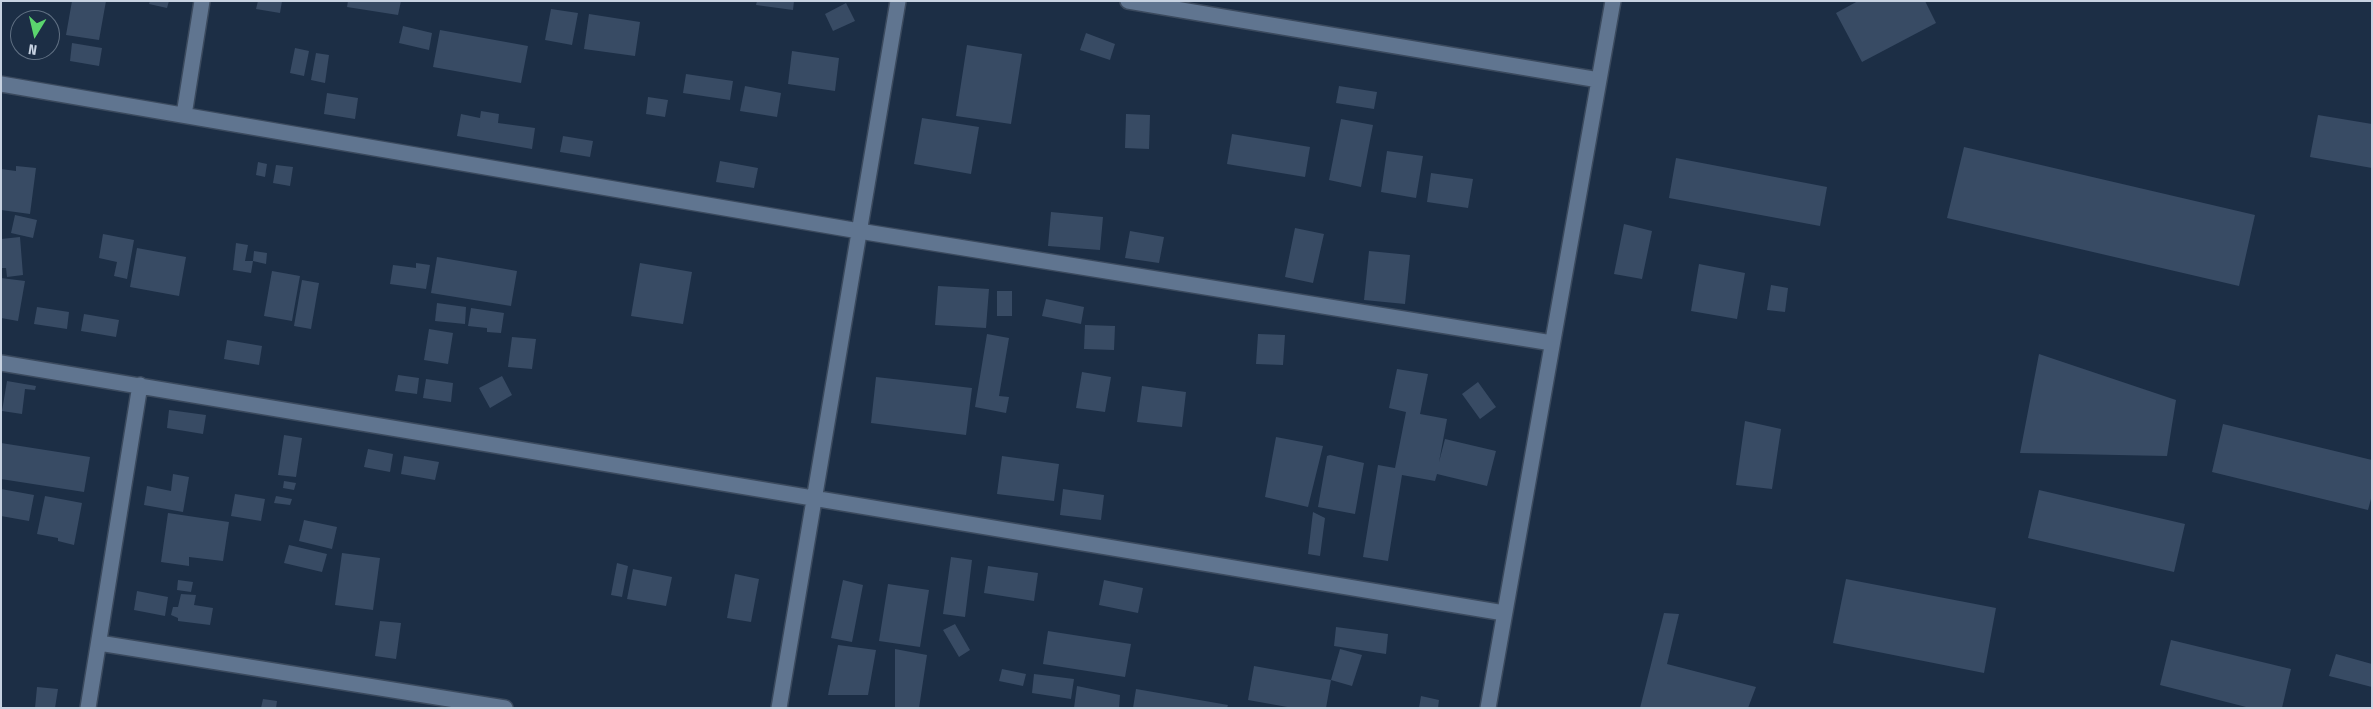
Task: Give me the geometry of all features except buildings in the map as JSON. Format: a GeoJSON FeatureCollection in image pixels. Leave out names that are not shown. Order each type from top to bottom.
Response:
{"type":"FeatureCollection","features":[{"type":"Feature","properties":{"kind":"street"},"geometry":{"type":"LineString","coordinates":[[184,115],[202,1]]}},
{"type":"Feature","properties":{"kind":"street"},"geometry":{"type":"LineString","coordinates":[[779,708],[898,1]]}},
{"type":"Feature","properties":{"kind":"street"},"geometry":{"type":"LineString","coordinates":[[1128,1],[1599,80]]}},
{"type":"Feature","properties":{"kind":"street"},"geometry":{"type":"LineString","coordinates":[[1488,708],[1613,1]]}},
{"type":"Feature","properties":{"kind":"street"},"geometry":{"type":"LineString","coordinates":[[1,84],[859,231],[1552,343]]}},
{"type":"Feature","properties":{"kind":"street"},"geometry":{"type":"LineString","coordinates":[[1,362],[1504,613]]}},
{"type":"Feature","properties":{"kind":"street"},"geometry":{"type":"LineString","coordinates":[[88,708],[140,385]]}},
{"type":"Feature","properties":{"kind":"street"},"geometry":{"type":"LineString","coordinates":[[99,643],[505,708]]}}]}
